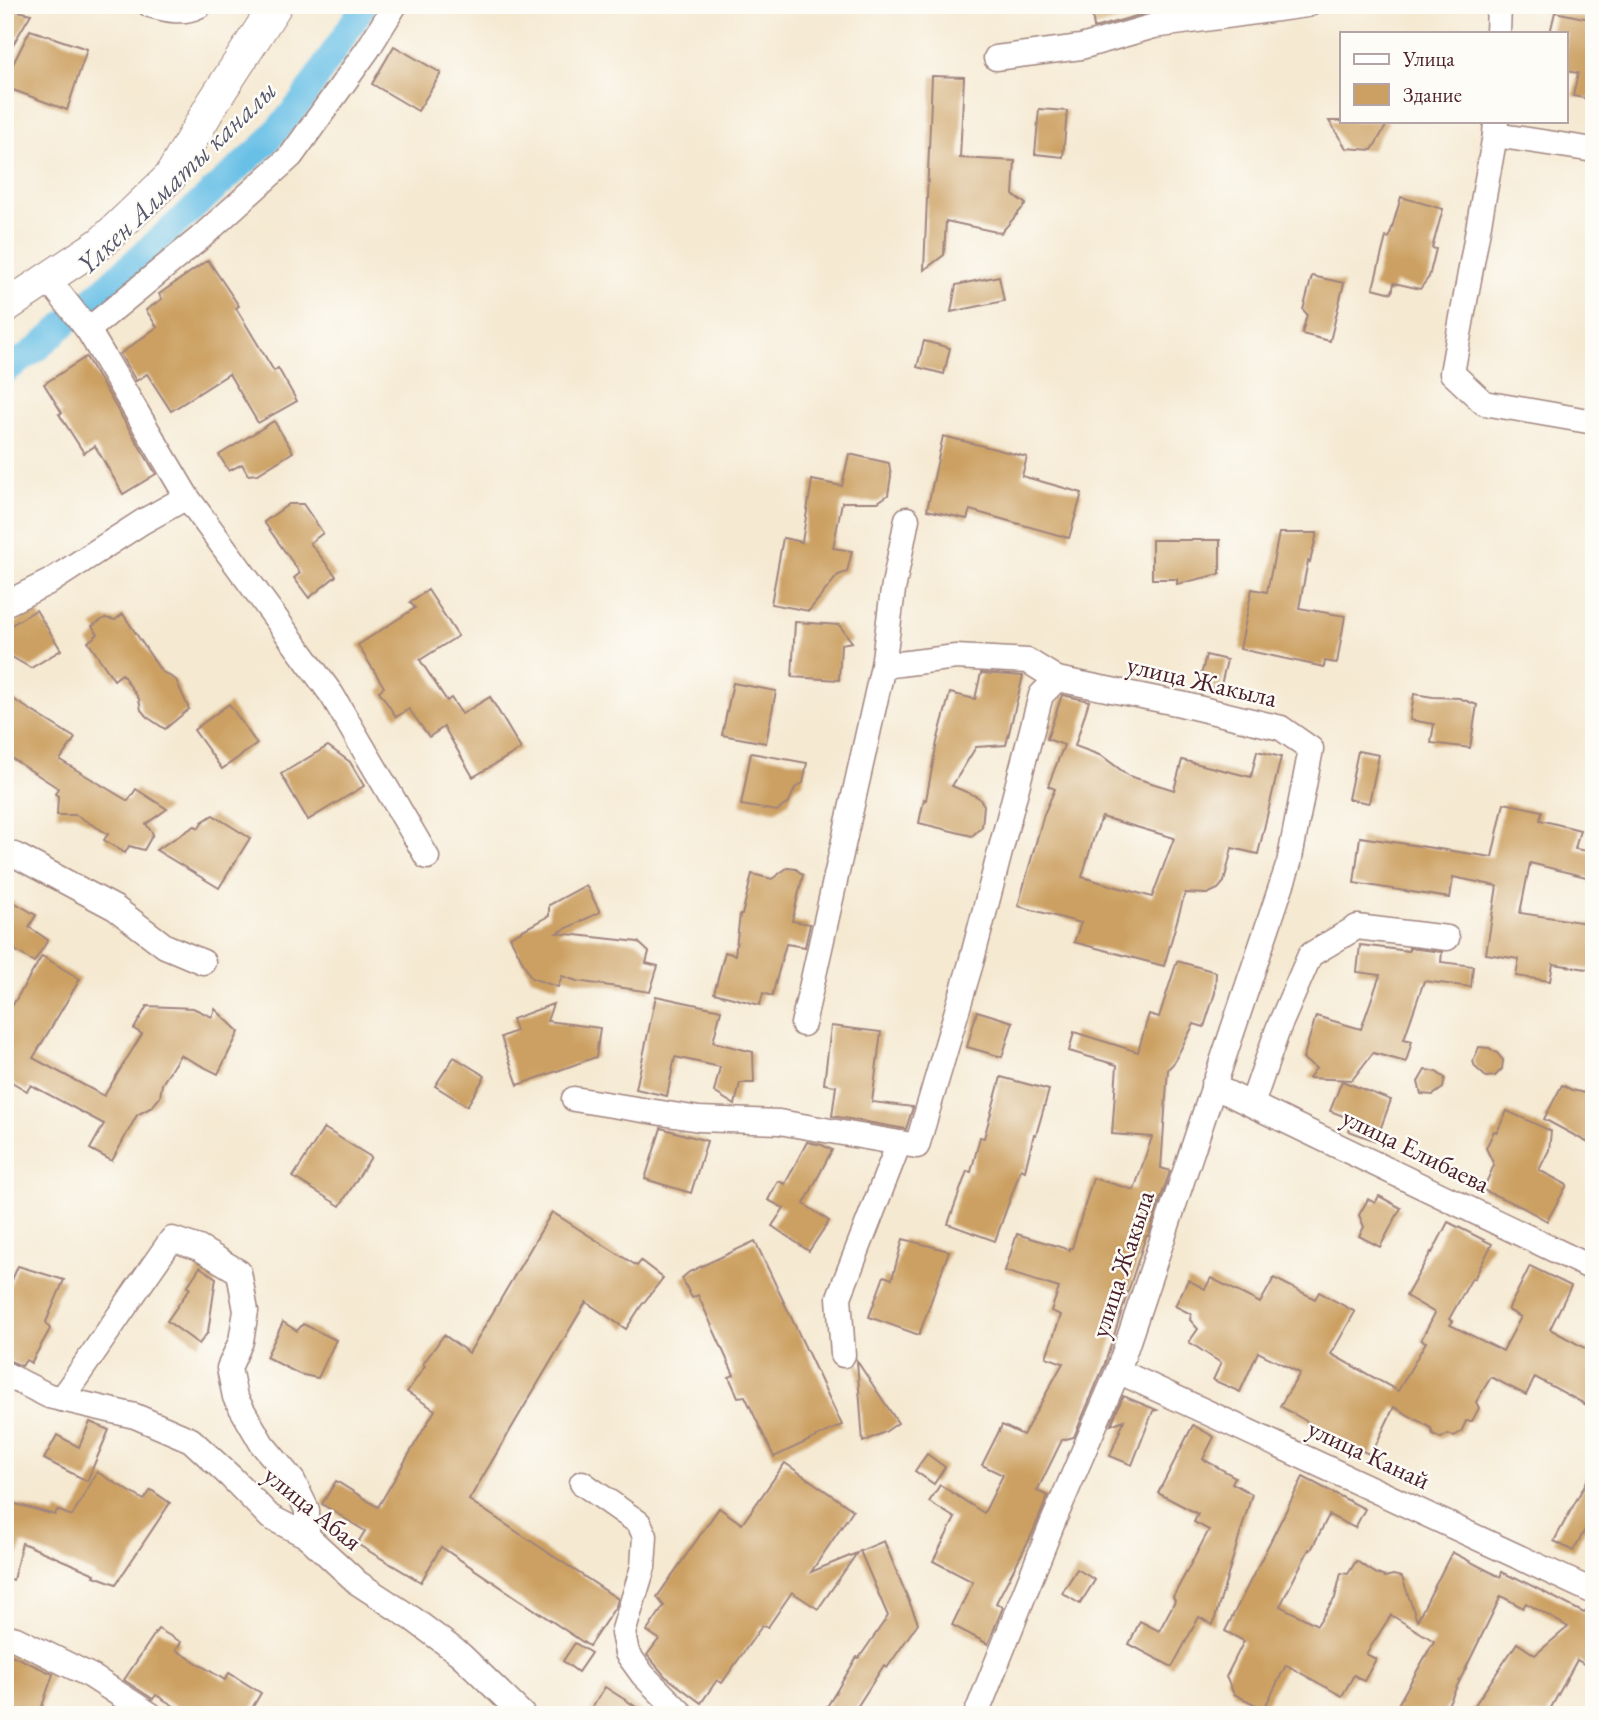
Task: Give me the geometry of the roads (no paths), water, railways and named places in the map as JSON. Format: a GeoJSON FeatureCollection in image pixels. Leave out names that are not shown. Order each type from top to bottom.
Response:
{"type":"FeatureCollection","features":[{"type":"Feature","properties":{"kind":"main road"},"geometry":{"type":"LineString","coordinates":[[5,307],[101,243],[170,177],[212,104],[276,5]]}},
{"type":"Feature","properties":{"kind":"street"},"geometry":{"type":"LineString","coordinates":[[149,5],[170,10],[192,10],[200,5]]}},
{"type":"Feature","properties":{"kind":"street"},"geometry":{"type":"LineString","coordinates":[[88,330],[200,238],[291,156],[368,49],[395,5]]}},
{"type":"Feature","properties":{"kind":"street"},"geometry":{"type":"LineString","coordinates":[[996,58],[1081,47],[1154,26],[1307,5]]}},
{"type":"Feature","properties":{"kind":"street"},"geometry":{"type":"LineString","coordinates":[[1498,32],[1499,5]]}},
{"type":"Feature","properties":{"kind":"street"},"geometry":{"type":"LineString","coordinates":[[1594,150],[1540,141],[1495,128],[1452,373],[1484,403],[1594,422]]}},
{"type":"Feature","properties":{"kind":"street"},"geometry":{"type":"LineString","coordinates":[[48,279],[88,330],[187,497],[332,695],[427,857]]}},
{"type":"Feature","properties":{"kind":"street"},"geometry":{"type":"LineString","coordinates":[[5,604],[51,581],[142,522],[187,497]]}},
{"type":"Feature","properties":{"kind":"street"},"geometry":{"type":"LineString","coordinates":[[803,1024],[883,666],[892,590],[907,519]]}},
{"type":"Feature","properties":{"kind":"street"},"geometry":{"type":"LineString","coordinates":[[575,1099],[699,1119],[779,1122],[917,1146],[971,963],[1041,695],[1057,678],[1028,661],[956,657],[883,666]]}},
{"type":"Feature","properties":{"kind":"street","name":"улица Жакыла"},"geometry":{"type":"LineString","coordinates":[[976,1715],[1053,1522],[1118,1371],[1289,863],[1311,749],[1281,728],[1057,678]]}},
{"type":"Feature","properties":{"kind":"street"},"geometry":{"type":"LineString","coordinates":[[5,852],[115,908],[165,946],[202,962]]}},
{"type":"Feature","properties":{"kind":"street"},"geometry":{"type":"LineString","coordinates":[[1252,1104],[1278,1029],[1310,955],[1357,927],[1447,938]]}},
{"type":"Feature","properties":{"kind":"street","name":"улица Елибаева"},"geometry":{"type":"LineString","coordinates":[[1213,1086],[1594,1269]]}},
{"type":"Feature","properties":{"kind":"street"},"geometry":{"type":"LineString","coordinates":[[843,1355],[839,1297],[899,1143]]}},
{"type":"Feature","properties":{"kind":"street"},"geometry":{"type":"LineString","coordinates":[[61,1399],[172,1239],[200,1248],[239,1272],[246,1311],[241,1341],[229,1368],[236,1397],[262,1444],[293,1480],[307,1510],[307,1536]]}},
{"type":"Feature","properties":{"kind":"street","name":"улица Канай"},"geometry":{"type":"LineString","coordinates":[[1118,1371],[1594,1592]]}},
{"type":"Feature","properties":{"kind":"street","name":"улица Абая"},"geometry":{"type":"LineString","coordinates":[[5,1374],[49,1396],[135,1416],[191,1440],[270,1517],[307,1536],[358,1583],[461,1655],[523,1715]]}},
{"type":"Feature","properties":{"kind":"street"},"geometry":{"type":"LineString","coordinates":[[582,1483],[639,1523],[645,1536],[643,1567],[623,1633],[627,1653],[643,1675],[683,1715]]}},
{"type":"Feature","properties":{"kind":"street"},"geometry":{"type":"LineString","coordinates":[[5,1636],[91,1676],[151,1715]]}},
{"type":"Feature","properties":{"kind":"waterway","name":"Үлкен Алматы каналы"},"geometry":{"type":"LineString","coordinates":[[5,371],[38,348],[265,144],[301,102],[364,5]]}}]}
